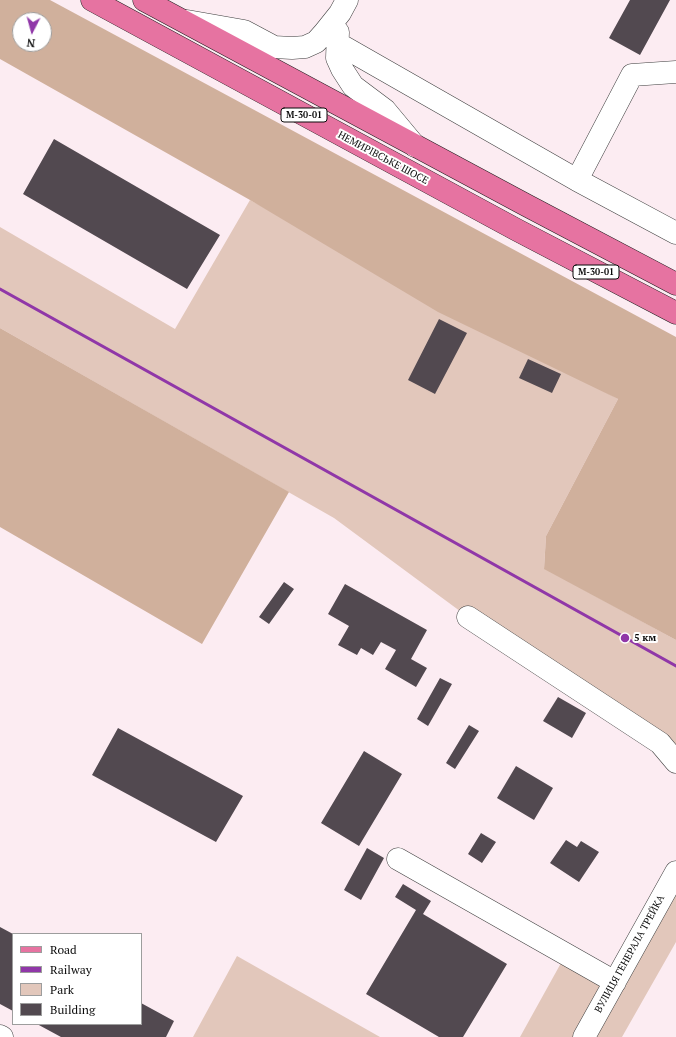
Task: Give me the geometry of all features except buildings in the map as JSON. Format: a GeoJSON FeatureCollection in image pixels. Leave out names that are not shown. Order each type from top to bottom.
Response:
{"type":"FeatureCollection","features":[{"type":"Feature","properties":{"kind":"main road","name":"НЕМИРІВСЬКЕ ШОСЕ"},"geometry":{"type":"LineString","coordinates":[[92,0],[516,230],[676,313]]}},
{"type":"Feature","properties":{"kind":"main road","name":"М-30-01"},"geometry":{"type":"LineString","coordinates":[[144,0],[676,284]]}},
{"type":"Feature","properties":{"kind":"street"},"geometry":{"type":"LineString","coordinates":[[180,20],[244,31],[274,47],[305,47],[316,42],[343,6]]}},
{"type":"Feature","properties":{"kind":"street"},"geometry":{"type":"LineString","coordinates":[[343,6],[336,43],[337,58],[342,69],[353,86],[385,110],[415,146]]}},
{"type":"Feature","properties":{"kind":"street"},"geometry":{"type":"LineString","coordinates":[[336,43],[577,180],[676,233]]}},
{"type":"Feature","properties":{"kind":"street"},"geometry":{"type":"LineString","coordinates":[[577,180],[632,75],[676,72]]}},
{"type":"Feature","properties":{"kind":"street"},"geometry":{"type":"LineString","coordinates":[[468,617],[660,744],[676,762]]}},
{"type":"Feature","properties":{"kind":"street"},"geometry":{"type":"LineString","coordinates":[[398,859],[615,982]]}},
{"type":"Feature","properties":{"kind":"street","name":"ВУЛИЦЯ ГЕНЕРАЛА ТРЕЙКА"},"geometry":{"type":"LineString","coordinates":[[584,1037],[676,872]]}},
{"type":"Feature","properties":{"kind":"green space"},"geometry":{"type":"Polygon","coordinates":[[[250,200],[618,399],[546,536],[544,568],[676,640],[676,762],[468,617],[334,518],[0,328],[0,227],[175,329],[250,200]]]}},
{"type":"Feature","properties":{"kind":"green space"},"geometry":{"type":"Polygon","coordinates":[[[676,872],[676,942],[622,1037],[520,1037],[566,954],[615,982],[676,872]]]}},
{"type":"Feature","properties":{"kind":"green space"},"geometry":{"type":"Polygon","coordinates":[[[237,956],[380,1037],[193,1037],[237,956]]]}},
{"type":"Feature","properties":{"kind":"shaded area"},"geometry":{"type":"Polygon","coordinates":[[[0,0],[50,0],[676,337],[676,640],[544,569],[546,536],[618,399],[438,312],[250,200],[0,59],[0,0]]]}},
{"type":"Feature","properties":{"kind":"shaded area"},"geometry":{"type":"Polygon","coordinates":[[[0,328],[289,492],[202,644],[0,527],[0,328]]]}},
{"type":"Feature","properties":{"kind":"railway"},"geometry":{"type":"LineString","coordinates":[[0,289],[676,666]]}},
{"type":"Feature","properties":{"kind":"place","name":"5 км"},"geometry":{"type":"Point","coordinates":[625,638]}}]}
